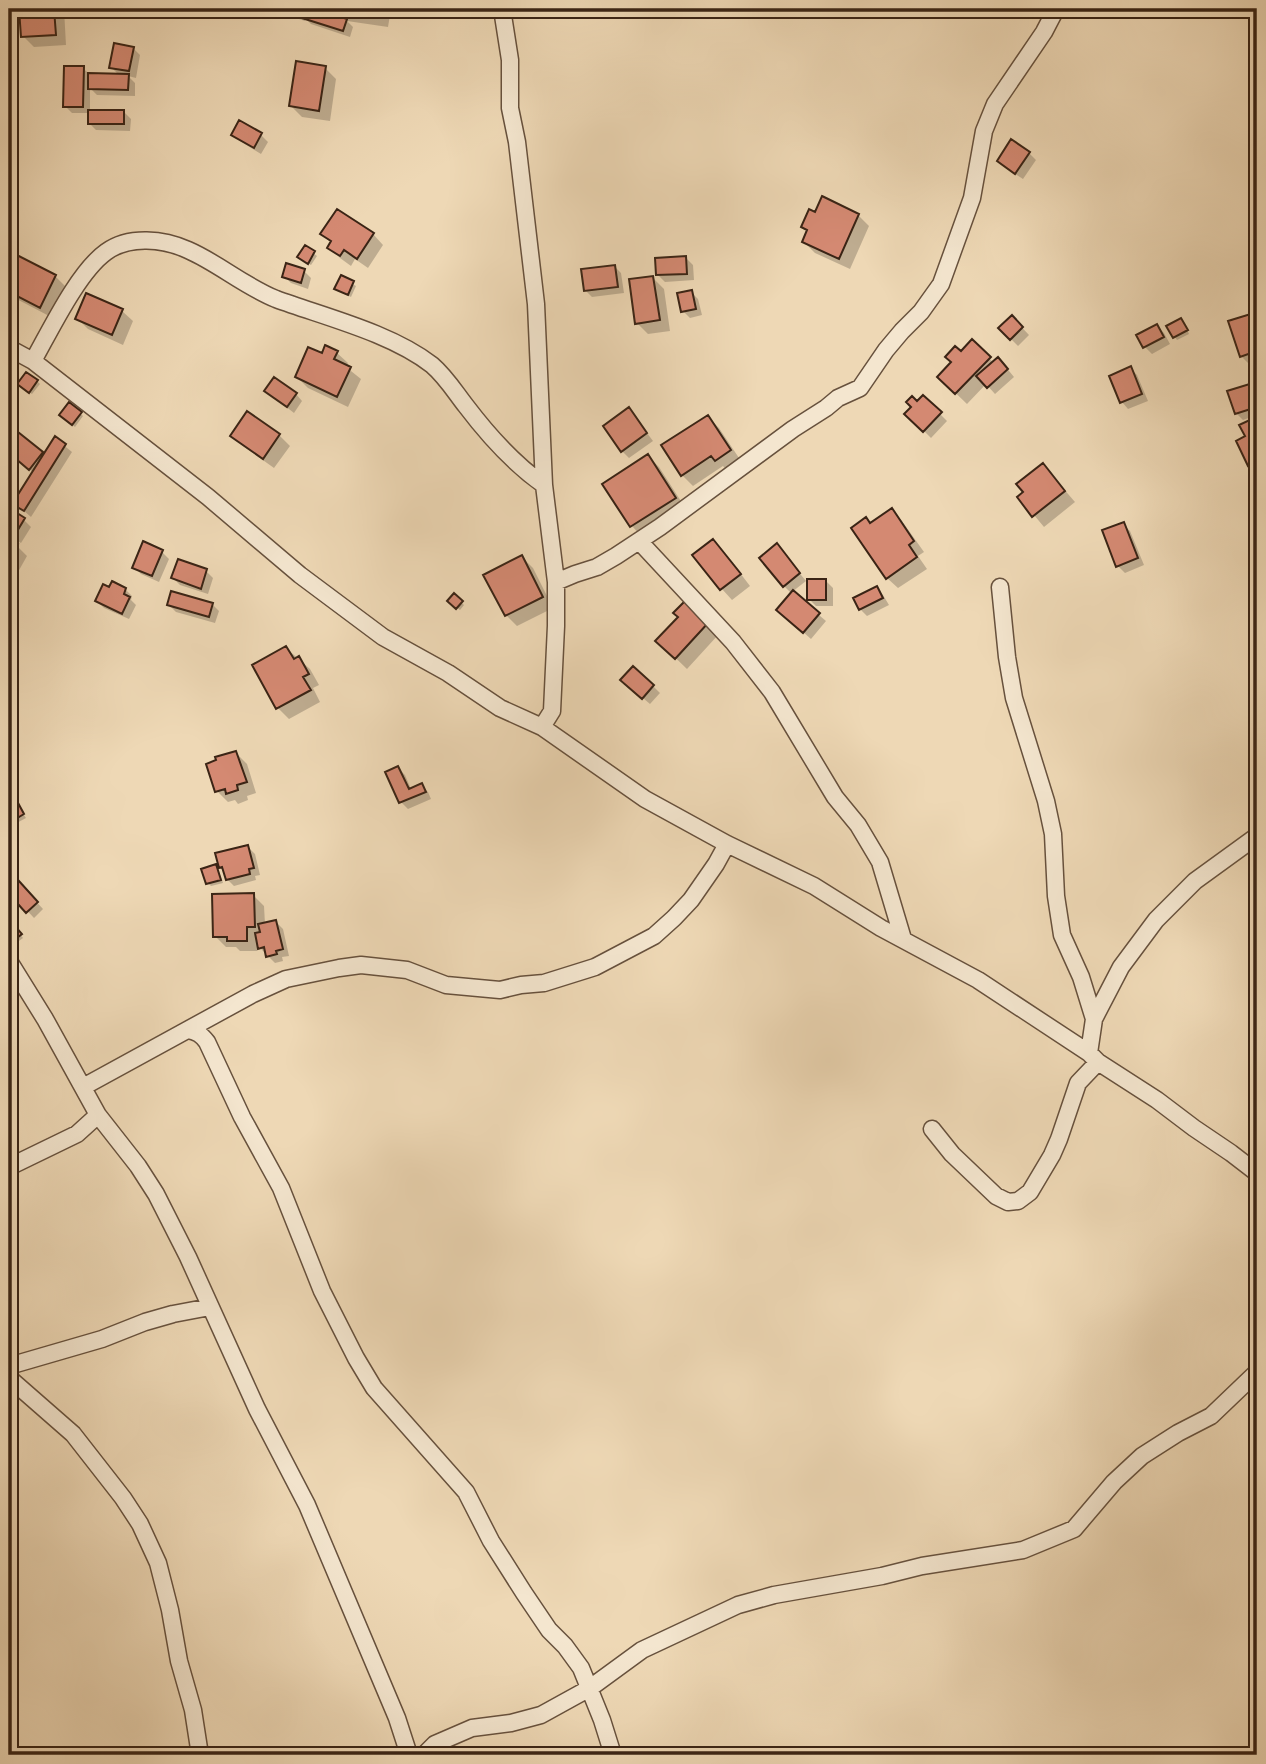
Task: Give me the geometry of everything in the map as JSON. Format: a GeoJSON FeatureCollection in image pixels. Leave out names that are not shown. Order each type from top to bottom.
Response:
{"type":"FeatureCollection","features":[{"type":"Feature","properties":{"kind":"street"},"geometry":{"type":"LineString","coordinates":[[502,9],[510,60],[510,108],[517,142],[536,304],[544,485],[556,582],[552,710],[542,727]]}},
{"type":"Feature","properties":{"kind":"street"},"geometry":{"type":"LineString","coordinates":[[556,582],[597,567],[639,541],[838,397],[860,388],[894,340],[921,312],[941,284],[972,198],[984,131],[995,104],[1044,32],[1056,9]]}},
{"type":"Feature","properties":{"kind":"street"},"geometry":{"type":"LineString","coordinates":[[33,361],[69,297],[95,261],[109,250],[130,243],[151,240],[166,242],[189,250],[236,279],[273,297],[344,322],[414,353],[433,366],[449,382],[467,407],[525,472],[544,485]]}},
{"type":"Feature","properties":{"kind":"street"},"geometry":{"type":"LineString","coordinates":[[9,348],[33,361],[208,497],[300,575],[383,637],[448,673],[500,708],[542,727],[645,799],[727,844],[814,886],[881,928],[978,980],[1157,1100],[1257,1174]]}},
{"type":"Feature","properties":{"kind":"street"},"geometry":{"type":"LineString","coordinates":[[639,541],[733,642],[772,692],[835,797],[858,825],[880,862],[903,939]]}},
{"type":"Feature","properties":{"kind":"street"},"geometry":{"type":"LineString","coordinates":[[932,1129],[952,1154],[996,1196],[1008,1202],[1018,1201],[1030,1192],[1052,1155],[1078,1083],[1093,1058],[1094,1019],[1081,977],[1062,935],[1056,896],[1053,834],[1046,801],[1014,698],[1000,587]]}},
{"type":"Feature","properties":{"kind":"street"},"geometry":{"type":"LineString","coordinates":[[1094,1019],[1121,967],[1156,920],[1195,881],[1257,836]]}},
{"type":"Feature","properties":{"kind":"street"},"geometry":{"type":"LineString","coordinates":[[83,1087],[253,994],[286,979],[362,965],[407,970],[446,985],[500,990],[544,983],[595,967],[654,936],[674,918],[691,900],[727,844]]}},
{"type":"Feature","properties":{"kind":"street"},"geometry":{"type":"LineString","coordinates":[[9,961],[98,1115],[156,1194],[188,1257],[257,1409],[307,1505],[397,1718],[409,1755]]}},
{"type":"Feature","properties":{"kind":"street"},"geometry":{"type":"LineString","coordinates":[[188,1030],[197,1031],[207,1042],[242,1117],[281,1188],[322,1291],[374,1388],[466,1492],[491,1542],[549,1630],[581,1668],[613,1755]]}},
{"type":"Feature","properties":{"kind":"street"},"geometry":{"type":"LineString","coordinates":[[9,1167],[77,1134],[98,1115]]}},
{"type":"Feature","properties":{"kind":"street"},"geometry":{"type":"LineString","coordinates":[[9,1366],[102,1339],[154,1320],[210,1307]]}},
{"type":"Feature","properties":{"kind":"street"},"geometry":{"type":"LineString","coordinates":[[424,1755],[435,1744],[472,1728],[511,1723],[541,1715],[590,1688],[642,1650],[738,1605],[774,1595],[882,1576],[922,1566],[1023,1550],[1074,1529],[1114,1482],[1142,1456],[1210,1416],[1257,1372]]}},
{"type":"Feature","properties":{"kind":"street"},"geometry":{"type":"LineString","coordinates":[[9,1378],[73,1434],[140,1524],[158,1563],[179,1661],[193,1710],[200,1755]]}},
{"type":"Feature","properties":{"kind":"building"},"geometry":{"type":"Polygon","coordinates":[[[19,9],[54,9],[56,35],[21,37],[19,9]]]}},
{"type":"Feature","properties":{"kind":"building"},"geometry":{"type":"Polygon","coordinates":[[[281,9],[300,9],[298,15],[281,9]]]}},
{"type":"Feature","properties":{"kind":"building"},"geometry":{"type":"Polygon","coordinates":[[[305,9],[318,9],[347,19],[343,31],[302,18],[305,9]]]}},
{"type":"Feature","properties":{"kind":"building"},"geometry":{"type":"Polygon","coordinates":[[[344,9],[374,9],[373,14],[344,9]]]}},
{"type":"Feature","properties":{"kind":"building"},"geometry":{"type":"Polygon","coordinates":[[[114,43],[134,47],[129,71],[109,68],[114,43]]]}},
{"type":"Feature","properties":{"kind":"building"},"geometry":{"type":"Polygon","coordinates":[[[296,61],[326,66],[319,111],[289,106],[296,61]]]}},
{"type":"Feature","properties":{"kind":"building"},"geometry":{"type":"Polygon","coordinates":[[[64,66],[84,66],[83,107],[63,107],[64,66]]]}},
{"type":"Feature","properties":{"kind":"building"},"geometry":{"type":"Polygon","coordinates":[[[88,73],[129,74],[128,90],[88,89],[88,73]]]}},
{"type":"Feature","properties":{"kind":"building"},"geometry":{"type":"Polygon","coordinates":[[[88,110],[124,110],[124,124],[88,124],[88,110]]]}},
{"type":"Feature","properties":{"kind":"building"},"geometry":{"type":"Polygon","coordinates":[[[239,120],[262,133],[254,148],[231,135],[239,120]]]}},
{"type":"Feature","properties":{"kind":"building"},"geometry":{"type":"Polygon","coordinates":[[[1011,139],[1030,152],[1015,174],[997,161],[1011,139]]]}},
{"type":"Feature","properties":{"kind":"building"},"geometry":{"type":"Polygon","coordinates":[[[822,196],[859,214],[839,259],[802,242],[807,230],[801,227],[809,209],[815,212],[822,196]]]}},
{"type":"Feature","properties":{"kind":"building"},"geometry":{"type":"Polygon","coordinates":[[[337,209],[374,233],[357,259],[344,250],[340,256],[327,248],[331,241],[320,234],[337,209]]]}},
{"type":"Feature","properties":{"kind":"building"},"geometry":{"type":"Polygon","coordinates":[[[305,245],[315,251],[308,264],[297,257],[305,245]]]}},
{"type":"Feature","properties":{"kind":"building"},"geometry":{"type":"Polygon","coordinates":[[[15,254],[56,275],[40,308],[9,292],[9,266],[15,254]]]}},
{"type":"Feature","properties":{"kind":"building"},"geometry":{"type":"Polygon","coordinates":[[[686,256],[687,274],[656,275],[655,258],[686,256]]]}},
{"type":"Feature","properties":{"kind":"building"},"geometry":{"type":"Polygon","coordinates":[[[286,263],[305,269],[301,283],[282,277],[286,263]]]}},
{"type":"Feature","properties":{"kind":"building"},"geometry":{"type":"Polygon","coordinates":[[[615,265],[618,287],[584,291],[581,269],[615,265]]]}},
{"type":"Feature","properties":{"kind":"building"},"geometry":{"type":"Polygon","coordinates":[[[341,275],[354,281],[348,295],[334,289],[341,275]]]}},
{"type":"Feature","properties":{"kind":"building"},"geometry":{"type":"Polygon","coordinates":[[[653,276],[660,320],[635,324],[629,279],[653,276]]]}},
{"type":"Feature","properties":{"kind":"building"},"geometry":{"type":"Polygon","coordinates":[[[692,290],[696,309],[681,312],[677,293],[692,290]]]}},
{"type":"Feature","properties":{"kind":"building"},"geometry":{"type":"Polygon","coordinates":[[[86,293],[123,309],[112,335],[75,319],[86,293]]]}},
{"type":"Feature","properties":{"kind":"building"},"geometry":{"type":"Polygon","coordinates":[[[1257,312],[1255,365],[1251,353],[1240,357],[1228,321],[1257,312]]]}},
{"type":"Feature","properties":{"kind":"building"},"geometry":{"type":"Polygon","coordinates":[[[1012,315],[1023,327],[1010,340],[998,328],[1012,315]]]}},
{"type":"Feature","properties":{"kind":"building"},"geometry":{"type":"Polygon","coordinates":[[[1181,318],[1188,330],[1173,338],[1166,326],[1181,318]]]}},
{"type":"Feature","properties":{"kind":"building"},"geometry":{"type":"Polygon","coordinates":[[[1157,324],[1164,337],[1143,348],[1136,335],[1157,324]]]}},
{"type":"Feature","properties":{"kind":"building"},"geometry":{"type":"Polygon","coordinates":[[[972,339],[991,357],[955,394],[937,377],[951,362],[945,357],[955,346],[961,351],[972,339]]]}},
{"type":"Feature","properties":{"kind":"building"},"geometry":{"type":"Polygon","coordinates":[[[325,345],[338,351],[334,359],[351,367],[337,397],[295,377],[308,347],[322,353],[325,345]]]}},
{"type":"Feature","properties":{"kind":"building"},"geometry":{"type":"Polygon","coordinates":[[[998,357],[1008,369],[987,388],[976,376],[998,357]]]}},
{"type":"Feature","properties":{"kind":"building"},"geometry":{"type":"Polygon","coordinates":[[[1131,366],[1142,394],[1120,403],[1109,376],[1131,366]]]}},
{"type":"Feature","properties":{"kind":"building"},"geometry":{"type":"Polygon","coordinates":[[[26,372],[38,380],[29,393],[17,384],[26,372]]]}},
{"type":"Feature","properties":{"kind":"building"},"geometry":{"type":"Polygon","coordinates":[[[274,377],[297,393],[287,407],[264,391],[274,377]]]}},
{"type":"Feature","properties":{"kind":"building"},"geometry":{"type":"Polygon","coordinates":[[[1256,382],[1257,407],[1235,414],[1227,391],[1256,382]]]}},
{"type":"Feature","properties":{"kind":"building"},"geometry":{"type":"Polygon","coordinates":[[[923,395],[942,412],[923,432],[904,414],[911,407],[906,402],[912,396],[917,401],[923,395]]]}},
{"type":"Feature","properties":{"kind":"building"},"geometry":{"type":"Polygon","coordinates":[[[69,402],[82,412],[72,425],[59,415],[69,402]]]}},
{"type":"Feature","properties":{"kind":"building"},"geometry":{"type":"Polygon","coordinates":[[[629,407],[647,433],[621,452],[603,426],[629,407]]]}},
{"type":"Feature","properties":{"kind":"building"},"geometry":{"type":"Polygon","coordinates":[[[247,411],[280,434],[263,459],[230,436],[247,411]]]}},
{"type":"Feature","properties":{"kind":"building"},"geometry":{"type":"Polygon","coordinates":[[[708,415],[731,450],[715,461],[711,456],[681,476],[661,445],[708,415]]]}},
{"type":"Feature","properties":{"kind":"building"},"geometry":{"type":"Polygon","coordinates":[[[1254,418],[1257,424],[1257,461],[1248,466],[1236,441],[1245,436],[1239,425],[1254,418]]]}},
{"type":"Feature","properties":{"kind":"building"},"geometry":{"type":"Polygon","coordinates":[[[13,428],[43,452],[29,470],[9,453],[9,433],[13,428]]]}},
{"type":"Feature","properties":{"kind":"building"},"geometry":{"type":"Polygon","coordinates":[[[55,436],[66,444],[24,511],[12,504],[55,436]]]}},
{"type":"Feature","properties":{"kind":"building"},"geometry":{"type":"Polygon","coordinates":[[[648,454],[676,498],[630,527],[602,484],[648,454]]]}},
{"type":"Feature","properties":{"kind":"building"},"geometry":{"type":"Polygon","coordinates":[[[1043,463],[1065,491],[1032,517],[1017,497],[1023,492],[1016,484],[1043,463]]]}},
{"type":"Feature","properties":{"kind":"building"},"geometry":{"type":"Polygon","coordinates":[[[9,508],[25,518],[13,538],[9,535],[9,508]]]}},
{"type":"Feature","properties":{"kind":"building"},"geometry":{"type":"Polygon","coordinates":[[[892,508],[914,541],[909,545],[917,557],[886,579],[851,528],[866,517],[870,523],[892,508]]]}},
{"type":"Feature","properties":{"kind":"building"},"geometry":{"type":"Polygon","coordinates":[[[1124,522],[1138,558],[1116,567],[1102,530],[1124,522]]]}},
{"type":"Feature","properties":{"kind":"building"},"geometry":{"type":"Polygon","coordinates":[[[9,539],[18,544],[9,559],[9,539]]]}},
{"type":"Feature","properties":{"kind":"building"},"geometry":{"type":"Polygon","coordinates":[[[713,539],[741,574],[720,590],[692,555],[713,539]]]}},
{"type":"Feature","properties":{"kind":"building"},"geometry":{"type":"Polygon","coordinates":[[[143,541],[163,550],[152,576],[132,568],[143,541]]]}},
{"type":"Feature","properties":{"kind":"building"},"geometry":{"type":"Polygon","coordinates":[[[777,543],[800,573],[783,587],[759,558],[777,543]]]}},
{"type":"Feature","properties":{"kind":"building"},"geometry":{"type":"Polygon","coordinates":[[[522,555],[543,597],[505,616],[483,575],[522,555]]]}},
{"type":"Feature","properties":{"kind":"building"},"geometry":{"type":"Polygon","coordinates":[[[178,559],[207,569],[201,589],[171,578],[178,559]]]}},
{"type":"Feature","properties":{"kind":"building"},"geometry":{"type":"Polygon","coordinates":[[[807,579],[826,579],[826,600],[807,600],[807,579]]]}},
{"type":"Feature","properties":{"kind":"building"},"geometry":{"type":"Polygon","coordinates":[[[112,581],[126,588],[124,594],[130,597],[122,614],[95,601],[103,584],[109,587],[112,581]]]}},
{"type":"Feature","properties":{"kind":"building"},"geometry":{"type":"Polygon","coordinates":[[[877,586],[883,598],[859,610],[853,598],[877,586]]]}},
{"type":"Feature","properties":{"kind":"building"},"geometry":{"type":"Polygon","coordinates":[[[793,590],[820,613],[803,633],[776,610],[793,590]]]}},
{"type":"Feature","properties":{"kind":"building"},"geometry":{"type":"Polygon","coordinates":[[[171,591],[213,603],[209,617],[167,605],[171,591]]]}},
{"type":"Feature","properties":{"kind":"building"},"geometry":{"type":"Polygon","coordinates":[[[454,593],[463,601],[456,609],[447,601],[454,593]]]}},
{"type":"Feature","properties":{"kind":"building"},"geometry":{"type":"Polygon","coordinates":[[[686,600],[709,622],[675,659],[655,641],[678,617],[673,613],[686,600]]]}},
{"type":"Feature","properties":{"kind":"building"},"geometry":{"type":"Polygon","coordinates":[[[286,646],[294,659],[299,656],[309,674],[303,677],[311,690],[276,709],[252,665],[286,646]]]}},
{"type":"Feature","properties":{"kind":"building"},"geometry":{"type":"Polygon","coordinates":[[[633,666],[654,685],[642,699],[620,680],[633,666]]]}},
{"type":"Feature","properties":{"kind":"building"},"geometry":{"type":"Polygon","coordinates":[[[236,751],[247,782],[237,785],[238,790],[226,794],[225,789],[215,792],[206,764],[216,760],[215,757],[236,751]]]}},
{"type":"Feature","properties":{"kind":"building"},"geometry":{"type":"Polygon","coordinates":[[[398,766],[409,789],[422,783],[426,792],[399,803],[385,772],[398,766]]]}},
{"type":"Feature","properties":{"kind":"building"},"geometry":{"type":"Polygon","coordinates":[[[17,801],[24,814],[9,823],[9,805],[17,801]]]}},
{"type":"Feature","properties":{"kind":"building"},"geometry":{"type":"Polygon","coordinates":[[[248,845],[254,868],[249,869],[250,874],[226,880],[215,853],[248,845]]]}},
{"type":"Feature","properties":{"kind":"building"},"geometry":{"type":"Polygon","coordinates":[[[216,864],[221,880],[206,884],[201,869],[216,864]]]}},
{"type":"Feature","properties":{"kind":"building"},"geometry":{"type":"Polygon","coordinates":[[[9,870],[38,902],[26,913],[9,894],[9,870]]]}},
{"type":"Feature","properties":{"kind":"building"},"geometry":{"type":"Polygon","coordinates":[[[254,893],[255,927],[247,927],[247,941],[227,941],[227,937],[213,937],[212,894],[254,893]]]}},
{"type":"Feature","properties":{"kind":"building"},"geometry":{"type":"Polygon","coordinates":[[[276,920],[283,949],[266,957],[264,947],[258,949],[255,933],[260,932],[258,924],[276,920]]]}},
{"type":"Feature","properties":{"kind":"building"},"geometry":{"type":"Polygon","coordinates":[[[14,925],[22,934],[9,944],[9,930],[14,925]]]}}]}
